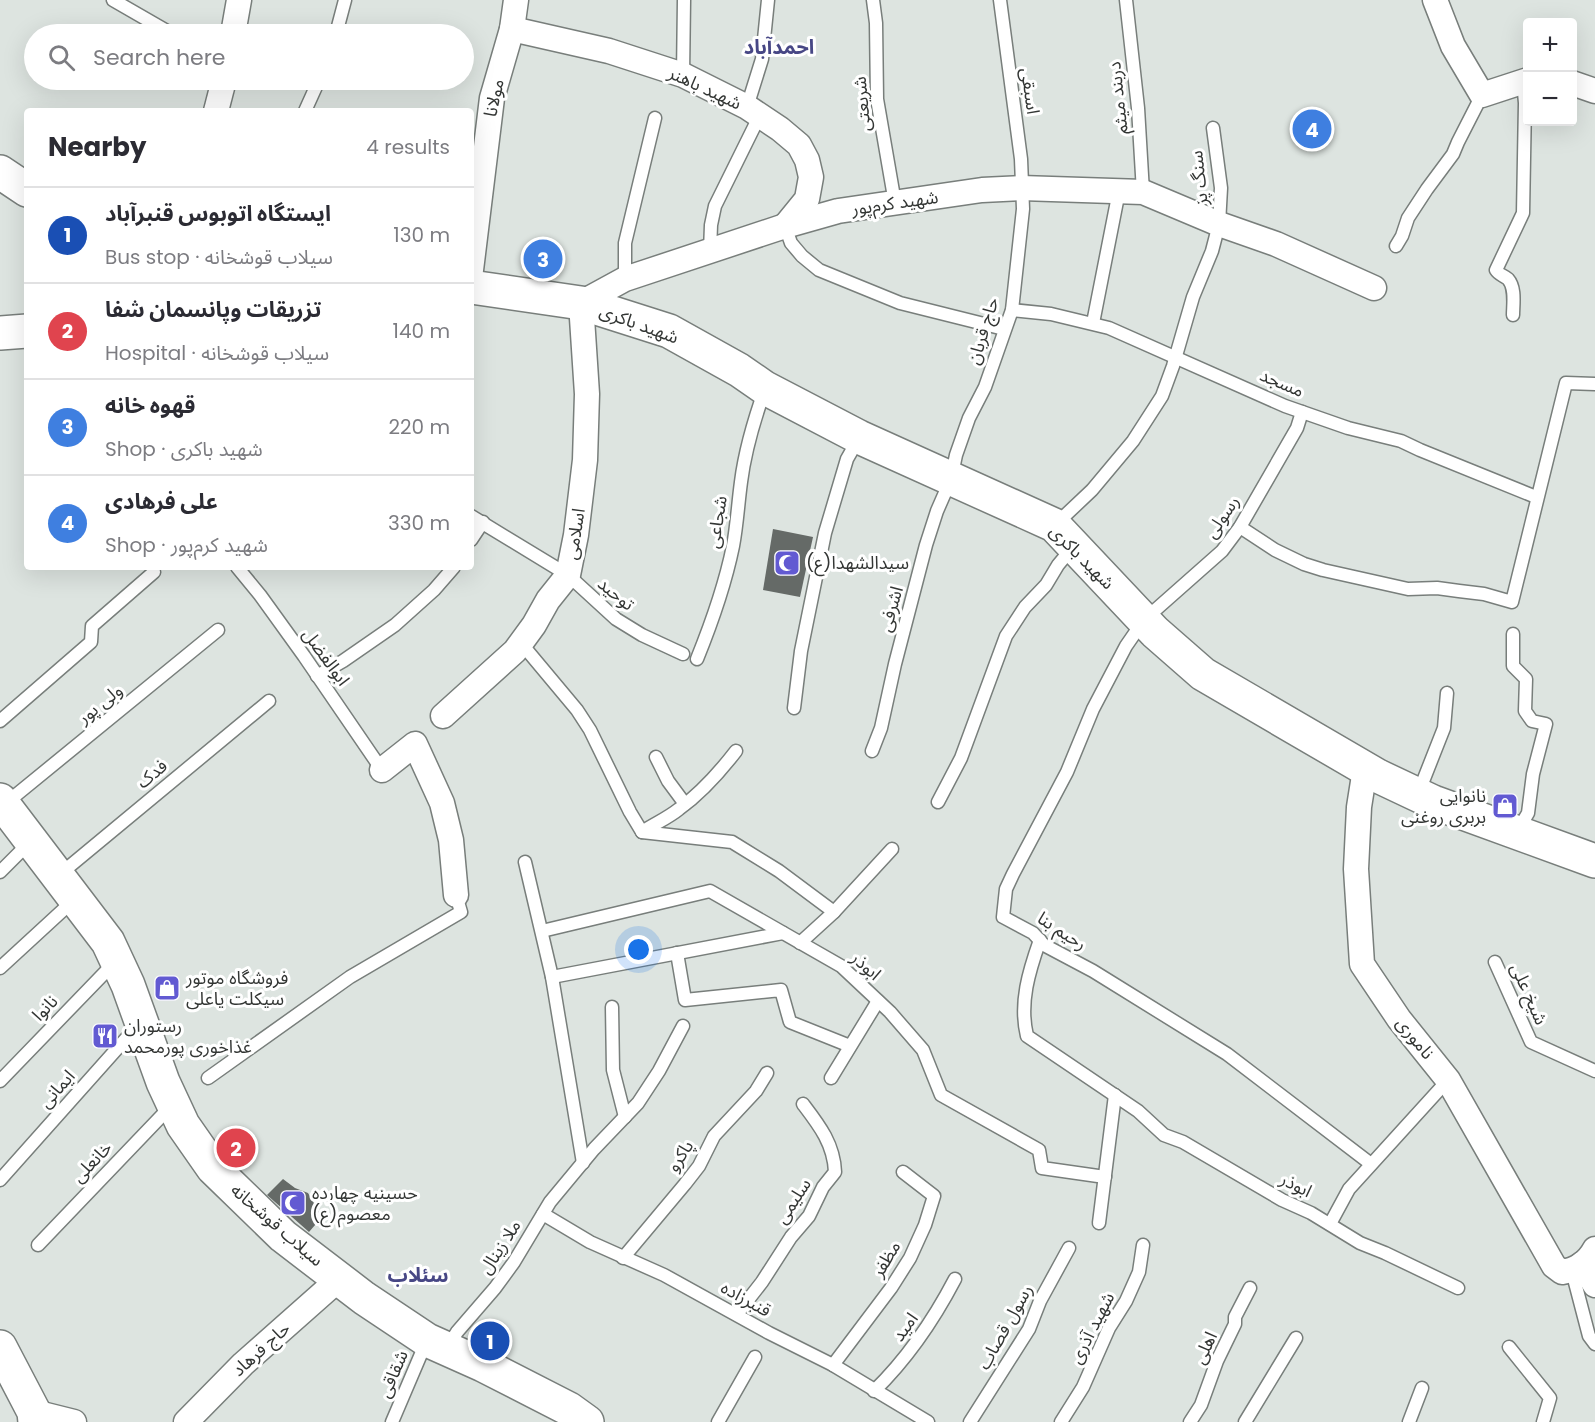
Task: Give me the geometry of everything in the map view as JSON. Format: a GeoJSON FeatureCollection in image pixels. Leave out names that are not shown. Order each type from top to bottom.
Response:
{"type":"FeatureCollection","features":[{"type":"Feature","properties":{"kind":"main road"},"geometry":{"type":"LineString","coordinates":[[0,172],[24,188]]}},
{"type":"Feature","properties":{"kind":"main road","name":"شهید باکری"},"geometry":{"type":"LineString","coordinates":[[474,287],[581,303],[669,331],[739,370],[765,388],[859,437],[951,479],[1064,536],[1144,620],[1203,674],[1365,769],[1417,795],[1516,834],[1595,861]]}},
{"type":"Feature","properties":{"kind":"main road"},"geometry":{"type":"LineString","coordinates":[[0,333],[24,331]]}},
{"type":"Feature","properties":{"kind":"main road","name":"سیلاب قوشخانه"},"geometry":{"type":"LineString","coordinates":[[2,802],[108,942],[128,985],[183,1125],[213,1168],[283,1236],[339,1279],[436,1345],[483,1365],[569,1409],[587,1422]]}},
{"type":"Feature","properties":{"kind":"main road"},"geometry":{"type":"LineString","coordinates":[[0,1347],[35,1417]]}},
{"type":"Feature","properties":{"kind":"street"},"geometry":{"type":"LineString","coordinates":[[235,24],[239,0]]}},
{"type":"Feature","properties":{"kind":"street","name":"مولانا"},"geometry":{"type":"LineString","coordinates":[[474,245],[492,98],[512,29],[516,0]]}},
{"type":"Feature","properties":{"kind":"street"},"geometry":{"type":"LineString","coordinates":[[1435,0],[1453,46],[1482,95],[1523,81]]}},
{"type":"Feature","properties":{"kind":"street","name":"شهید باهنر"},"geometry":{"type":"LineString","coordinates":[[512,29],[609,51],[683,75],[753,111],[780,129],[799,145],[807,160],[811,177],[807,200],[785,226]]}},
{"type":"Feature","properties":{"kind":"street"},"geometry":{"type":"LineString","coordinates":[[1577,85],[1595,91]]}},
{"type":"Feature","properties":{"kind":"street"},"geometry":{"type":"LineString","coordinates":[[217,108],[221,90]]}},
{"type":"Feature","properties":{"kind":"street","name":"شهید کرم‌پور"},"geometry":{"type":"LineString","coordinates":[[581,303],[625,279],[785,226],[838,211],[982,190],[1021,188],[1143,192],[1219,224],[1276,244],[1374,288]]}},
{"type":"Feature","properties":{"kind":"street","name":"اسلامی"},"geometry":{"type":"LineString","coordinates":[[443,716],[515,651],[548,600],[568,575],[576,535],[585,460],[587,384],[581,303]]}},
{"type":"Feature","properties":{"kind":"street"},"geometry":{"type":"LineString","coordinates":[[382,770],[415,744],[442,803],[451,840],[456,895]]}},
{"type":"Feature","properties":{"kind":"street","name":"ناموری"},"geometry":{"type":"LineString","coordinates":[[1365,769],[1359,807],[1356,869],[1362,964],[1399,1018],[1448,1080],[1548,1257],[1562,1272],[1583,1261]]}},
{"type":"Feature","properties":{"kind":"street"},"geometry":{"type":"LineString","coordinates":[[1583,1261],[1595,1285]]}},
{"type":"Feature","properties":{"kind":"street","name":"حاج فرهاد"},"geometry":{"type":"LineString","coordinates":[[186,1422],[243,1364],[339,1279]]}},
{"type":"Feature","properties":{"kind":"street"},"geometry":{"type":"LineString","coordinates":[[35,1417],[74,1422]]}},
{"type":"Feature","properties":{"kind":"lane"},"geometry":{"type":"LineString","coordinates":[[113,0],[155,24]]}},
{"type":"Feature","properties":{"kind":"lane"},"geometry":{"type":"LineString","coordinates":[[339,24],[345,0]]}},
{"type":"Feature","properties":{"kind":"lane"},"geometry":{"type":"LineString","coordinates":[[683,75],[684,0]]}},
{"type":"Feature","properties":{"kind":"lane"},"geometry":{"type":"LineString","coordinates":[[710,251],[711,225],[715,206],[753,111],[762,59],[768,0]]}},
{"type":"Feature","properties":{"kind":"lane","name":"شریعتی"},"geometry":{"type":"LineString","coordinates":[[873,0],[876,23],[877,99],[895,203]]}},
{"type":"Feature","properties":{"kind":"lane","name":"اسبقی"},"geometry":{"type":"LineString","coordinates":[[1000,0],[1021,159],[1021,188]]}},
{"type":"Feature","properties":{"kind":"lane","name":"دربند میثم"},"geometry":{"type":"LineString","coordinates":[[1126,0],[1138,108],[1143,192]]}},
{"type":"Feature","properties":{"kind":"lane"},"geometry":{"type":"LineString","coordinates":[[306,108],[314,90]]}},
{"type":"Feature","properties":{"kind":"lane"},"geometry":{"type":"LineString","coordinates":[[1396,246],[1408,218],[1453,154],[1482,95]]}},
{"type":"Feature","properties":{"kind":"lane"},"geometry":{"type":"LineString","coordinates":[[625,279],[625,243],[655,118]]}},
{"type":"Feature","properties":{"kind":"lane"},"geometry":{"type":"LineString","coordinates":[[1513,315],[1513,290],[1508,279],[1500,276],[1496,270],[1523,213],[1525,126]]}},
{"type":"Feature","properties":{"kind":"lane","name":"سنگ پز"},"geometry":{"type":"LineString","coordinates":[[938,802],[961,758],[1006,636],[1025,607],[1046,585],[1058,565],[1064,536],[1092,490],[1138,433],[1162,396],[1193,297],[1212,251],[1219,224],[1221,188],[1213,128]]}},
{"type":"Feature","properties":{"kind":"lane","name":"حاج قربان"},"geometry":{"type":"LineString","coordinates":[[951,479],[956,455],[969,418],[985,387],[1012,310],[1014,273],[1021,237],[1023,209],[1021,188]]}},
{"type":"Feature","properties":{"kind":"lane"},"geometry":{"type":"LineString","coordinates":[[1093,323],[1119,191]]}},
{"type":"Feature","properties":{"kind":"lane"},"geometry":{"type":"LineString","coordinates":[[785,226],[791,243],[819,270],[900,303],[1004,328]]}},
{"type":"Feature","properties":{"kind":"lane","name":"مسجد"},"geometry":{"type":"LineString","coordinates":[[1012,310],[1051,314],[1093,323],[1132,337],[1285,406],[1348,428],[1401,441],[1536,497]]}},
{"type":"Feature","properties":{"kind":"lane"},"geometry":{"type":"LineString","coordinates":[[1240,527],[1275,550],[1323,570],[1408,589],[1437,588],[1484,594],[1512,602],[1536,497],[1566,383],[1595,384]]}},
{"type":"Feature","properties":{"kind":"lane","name":"شجاعی"},"geometry":{"type":"LineString","coordinates":[[697,659],[714,615],[728,568],[746,454],[754,418],[765,388]]}},
{"type":"Feature","properties":{"kind":"lane","name":"رسولی"},"geometry":{"type":"LineString","coordinates":[[1144,620],[1222,551],[1240,527],[1297,428],[1302,412]]}},
{"type":"Feature","properties":{"kind":"lane"},"geometry":{"type":"LineString","coordinates":[[794,708],[801,651],[825,533],[847,459],[859,437]]}},
{"type":"Feature","properties":{"kind":"lane","name":"اشرفی"},"geometry":{"type":"LineString","coordinates":[[872,751],[881,728],[897,655],[926,545],[951,479]]}},
{"type":"Feature","properties":{"kind":"lane","name":"توحید"},"geometry":{"type":"LineString","coordinates":[[474,518],[568,575],[616,619],[642,635],[683,654]]}},
{"type":"Feature","properties":{"kind":"lane"},"geometry":{"type":"LineString","coordinates":[[474,536],[483,522]]}},
{"type":"Feature","properties":{"kind":"lane","name":"ابوالفضل"},"geometry":{"type":"LineString","coordinates":[[239,570],[260,595],[382,770]]}},
{"type":"Feature","properties":{"kind":"lane"},"geometry":{"type":"LineString","coordinates":[[317,676],[344,661],[395,625],[434,590],[451,570]]}},
{"type":"Feature","properties":{"kind":"lane"},"geometry":{"type":"LineString","coordinates":[[0,721],[91,642],[92,627],[154,572]]}},
{"type":"Feature","properties":{"kind":"lane","name":"رحیم بنا"},"geometry":{"type":"LineString","coordinates":[[1144,620],[1093,709],[1067,772],[1006,889],[1003,916],[1033,933],[1044,945],[1093,971],[1227,1054],[1371,1164]]}},
{"type":"Feature","properties":{"kind":"lane","name":"ولی پور"},"geometry":{"type":"LineString","coordinates":[[2,802],[218,630]]}},
{"type":"Feature","properties":{"kind":"lane"},"geometry":{"type":"LineString","coordinates":[[1513,634],[1513,666],[1526,679],[1525,711],[1532,721],[1546,724],[1533,774],[1528,813],[1516,834]]}},
{"type":"Feature","properties":{"kind":"lane"},"geometry":{"type":"LineString","coordinates":[[521,643],[577,710],[642,832]]}},
{"type":"Feature","properties":{"kind":"lane"},"geometry":{"type":"LineString","coordinates":[[1417,795],[1444,728],[1446,693]]}},
{"type":"Feature","properties":{"kind":"lane","name":"فدک"},"geometry":{"type":"LineString","coordinates":[[0,968],[67,887],[269,701]]}},
{"type":"Feature","properties":{"kind":"lane"},"geometry":{"type":"LineString","coordinates":[[642,832],[685,804],[719,772],[735,751]]}},
{"type":"Feature","properties":{"kind":"lane"},"geometry":{"type":"LineString","coordinates":[[657,757],[668,781],[685,804]]}},
{"type":"Feature","properties":{"kind":"lane"},"geometry":{"type":"LineString","coordinates":[[642,832],[732,842],[779,871],[834,912]]}},
{"type":"Feature","properties":{"kind":"lane"},"geometry":{"type":"LineString","coordinates":[[0,872],[32,840]]}},
{"type":"Feature","properties":{"kind":"lane"},"geometry":{"type":"LineString","coordinates":[[800,943],[834,912],[892,849]]}},
{"type":"Feature","properties":{"kind":"lane"},"geometry":{"type":"LineString","coordinates":[[525,862],[552,976],[583,1163]]}},
{"type":"Feature","properties":{"kind":"lane","name":"ابوذر"},"geometry":{"type":"LineString","coordinates":[[542,931],[710,891],[841,966],[890,1012],[922,1050],[941,1095],[1039,1150],[1042,1168],[1105,1176]]}},
{"type":"Feature","properties":{"kind":"lane"},"geometry":{"type":"LineString","coordinates":[[208,1078],[350,977],[461,912],[456,895]]}},
{"type":"Feature","properties":{"kind":"lane"},"geometry":{"type":"LineString","coordinates":[[552,976],[783,933]]}},
{"type":"Feature","properties":{"kind":"lane","name":"ابوذر"},"geometry":{"type":"LineString","coordinates":[[1040,940],[1029,970],[1024,996],[1024,1024],[1027,1036],[1138,1111],[1164,1135],[1183,1142],[1360,1243],[1395,1257],[1458,1288]]}},
{"type":"Feature","properties":{"kind":"lane"},"geometry":{"type":"LineString","coordinates":[[677,953],[685,1000],[781,990],[790,1022],[850,1046]]}},
{"type":"Feature","properties":{"kind":"lane","name":"نانوا"},"geometry":{"type":"LineString","coordinates":[[0,1081],[116,961]]}},
{"type":"Feature","properties":{"kind":"lane","name":"شیخ علی"},"geometry":{"type":"LineString","coordinates":[[1495,962],[1531,1042],[1595,1071]]}},
{"type":"Feature","properties":{"kind":"lane"},"geometry":{"type":"LineString","coordinates":[[831,1078],[878,1001]]}},
{"type":"Feature","properties":{"kind":"lane"},"geometry":{"type":"LineString","coordinates":[[612,1007],[613,1070],[625,1117]]}},
{"type":"Feature","properties":{"kind":"lane","name":"ایمانی"},"geometry":{"type":"LineString","coordinates":[[0,1180],[141,1022]]}},
{"type":"Feature","properties":{"kind":"lane","name":"ملا زینال"},"geometry":{"type":"LineString","coordinates":[[436,1345],[457,1332],[495,1288],[514,1262],[550,1202],[648,1088],[683,1026]]}},
{"type":"Feature","properties":{"kind":"lane","name":"پاکرو"},"geometry":{"type":"LineString","coordinates":[[623,1258],[685,1184],[699,1166],[714,1136],[756,1091],[767,1073]]}},
{"type":"Feature","properties":{"kind":"lane"},"geometry":{"type":"LineString","coordinates":[[1329,1224],[1349,1189],[1448,1080]]}},
{"type":"Feature","properties":{"kind":"lane"},"geometry":{"type":"LineString","coordinates":[[1099,1223],[1115,1095]]}},
{"type":"Feature","properties":{"kind":"lane","name":"خانعلی"},"geometry":{"type":"LineString","coordinates":[[38,1245],[173,1103]]}},
{"type":"Feature","properties":{"kind":"lane","name":"سلیمی"},"geometry":{"type":"LineString","coordinates":[[737,1314],[762,1282],[791,1237],[809,1216],[823,1187],[835,1172],[835,1160],[829,1142],[803,1104]]}},
{"type":"Feature","properties":{"kind":"lane","name":"مظفر"},"geometry":{"type":"LineString","coordinates":[[833,1365],[891,1288],[910,1258],[925,1225],[934,1196],[903,1172]]}},
{"type":"Feature","properties":{"kind":"lane","name":"قنبرزاده"},"geometry":{"type":"LineString","coordinates":[[543,1214],[590,1242],[664,1275],[769,1333],[833,1365],[928,1422]]}},
{"type":"Feature","properties":{"kind":"lane","name":"شهید آذری"},"geometry":{"type":"LineString","coordinates":[[1061,1422],[1083,1387],[1109,1328],[1126,1301],[1139,1272],[1143,1245]]}},
{"type":"Feature","properties":{"kind":"lane","name":"رسول قصاب"},"geometry":{"type":"LineString","coordinates":[[970,1422],[1029,1329],[1040,1301],[1069,1248]]}},
{"type":"Feature","properties":{"kind":"lane"},"geometry":{"type":"LineString","coordinates":[[1583,1261],[1589,1336],[1595,1344]]}},
{"type":"Feature","properties":{"kind":"lane","name":"امید"},"geometry":{"type":"LineString","coordinates":[[874,1391],[891,1375],[919,1340],[938,1312],[955,1278]]}},
{"type":"Feature","properties":{"kind":"lane","name":"اهلی"},"geometry":{"type":"LineString","coordinates":[[1190,1422],[1201,1405],[1217,1361],[1235,1324],[1235,1317],[1250,1288]]}},
{"type":"Feature","properties":{"kind":"lane"},"geometry":{"type":"LineString","coordinates":[[1245,1422],[1296,1338]]}},
{"type":"Feature","properties":{"kind":"lane","name":"شقاقی"},"geometry":{"type":"LineString","coordinates":[[392,1422],[436,1345]]}},
{"type":"Feature","properties":{"kind":"lane"},"geometry":{"type":"LineString","coordinates":[[1509,1347],[1550,1398],[1543,1422]]}},
{"type":"Feature","properties":{"kind":"lane"},"geometry":{"type":"LineString","coordinates":[[718,1422],[755,1357]]}},
{"type":"Feature","properties":{"kind":"lane"},"geometry":{"type":"LineString","coordinates":[[1409,1422],[1422,1388]]}},
{"type":"Feature","properties":{"kind":"building","name":"سیدالشهدا(ع)"},"geometry":{"type":"Polygon","coordinates":[[[773,529],[813,537],[800,597],[763,590],[773,529]]]}},
{"type":"Feature","properties":{"kind":"building","name":"حسینیه چهارده معصوم(ع)"},"geometry":{"type":"Polygon","coordinates":[[[283,1179],[295,1188],[308,1193],[322,1217],[309,1232],[267,1195],[283,1179]]]}},
{"type":"Feature","properties":{"kind":"place","name":"علی فرهادی"},"geometry":{"type":"Point","coordinates":[1312,129]}},
{"type":"Feature","properties":{"kind":"place","name":"قهوه خانه"},"geometry":{"type":"Point","coordinates":[543,259]}},
{"type":"Feature","properties":{"kind":"place","name":"سیدالشهدا(ع)"},"geometry":{"type":"Point","coordinates":[787,563]}},
{"type":"Feature","properties":{"kind":"place","name":"نانوایی بربری روغنی"},"geometry":{"type":"Point","coordinates":[1505,806]}},
{"type":"Feature","properties":{"kind":"place","name":"فروشگاه موتور سیکلت یاعلی"},"geometry":{"type":"Point","coordinates":[167,988]}},
{"type":"Feature","properties":{"kind":"place","name":"رستوران غذاخوری پورمحمد"},"geometry":{"type":"Point","coordinates":[105,1036]}},
{"type":"Feature","properties":{"kind":"place","name":"تزریقات وپانسمان شفا"},"geometry":{"type":"Point","coordinates":[236,1148]}},
{"type":"Feature","properties":{"kind":"place","name":"حسینیه چهارده معصوم(ع)"},"geometry":{"type":"Point","coordinates":[293,1203]}},
{"type":"Feature","properties":{"kind":"place","name":"ایستگاه اتوبوس قنبرآباد"},"geometry":{"type":"Point","coordinates":[490,1341]}},
{"type":"Feature","properties":{"kind":"district","name":"احمدآباد"},"geometry":{"type":"Point","coordinates":[779,47]}},
{"type":"Feature","properties":{"kind":"district","name":"سئلاب"},"geometry":{"type":"Point","coordinates":[418,1275]}}]}
